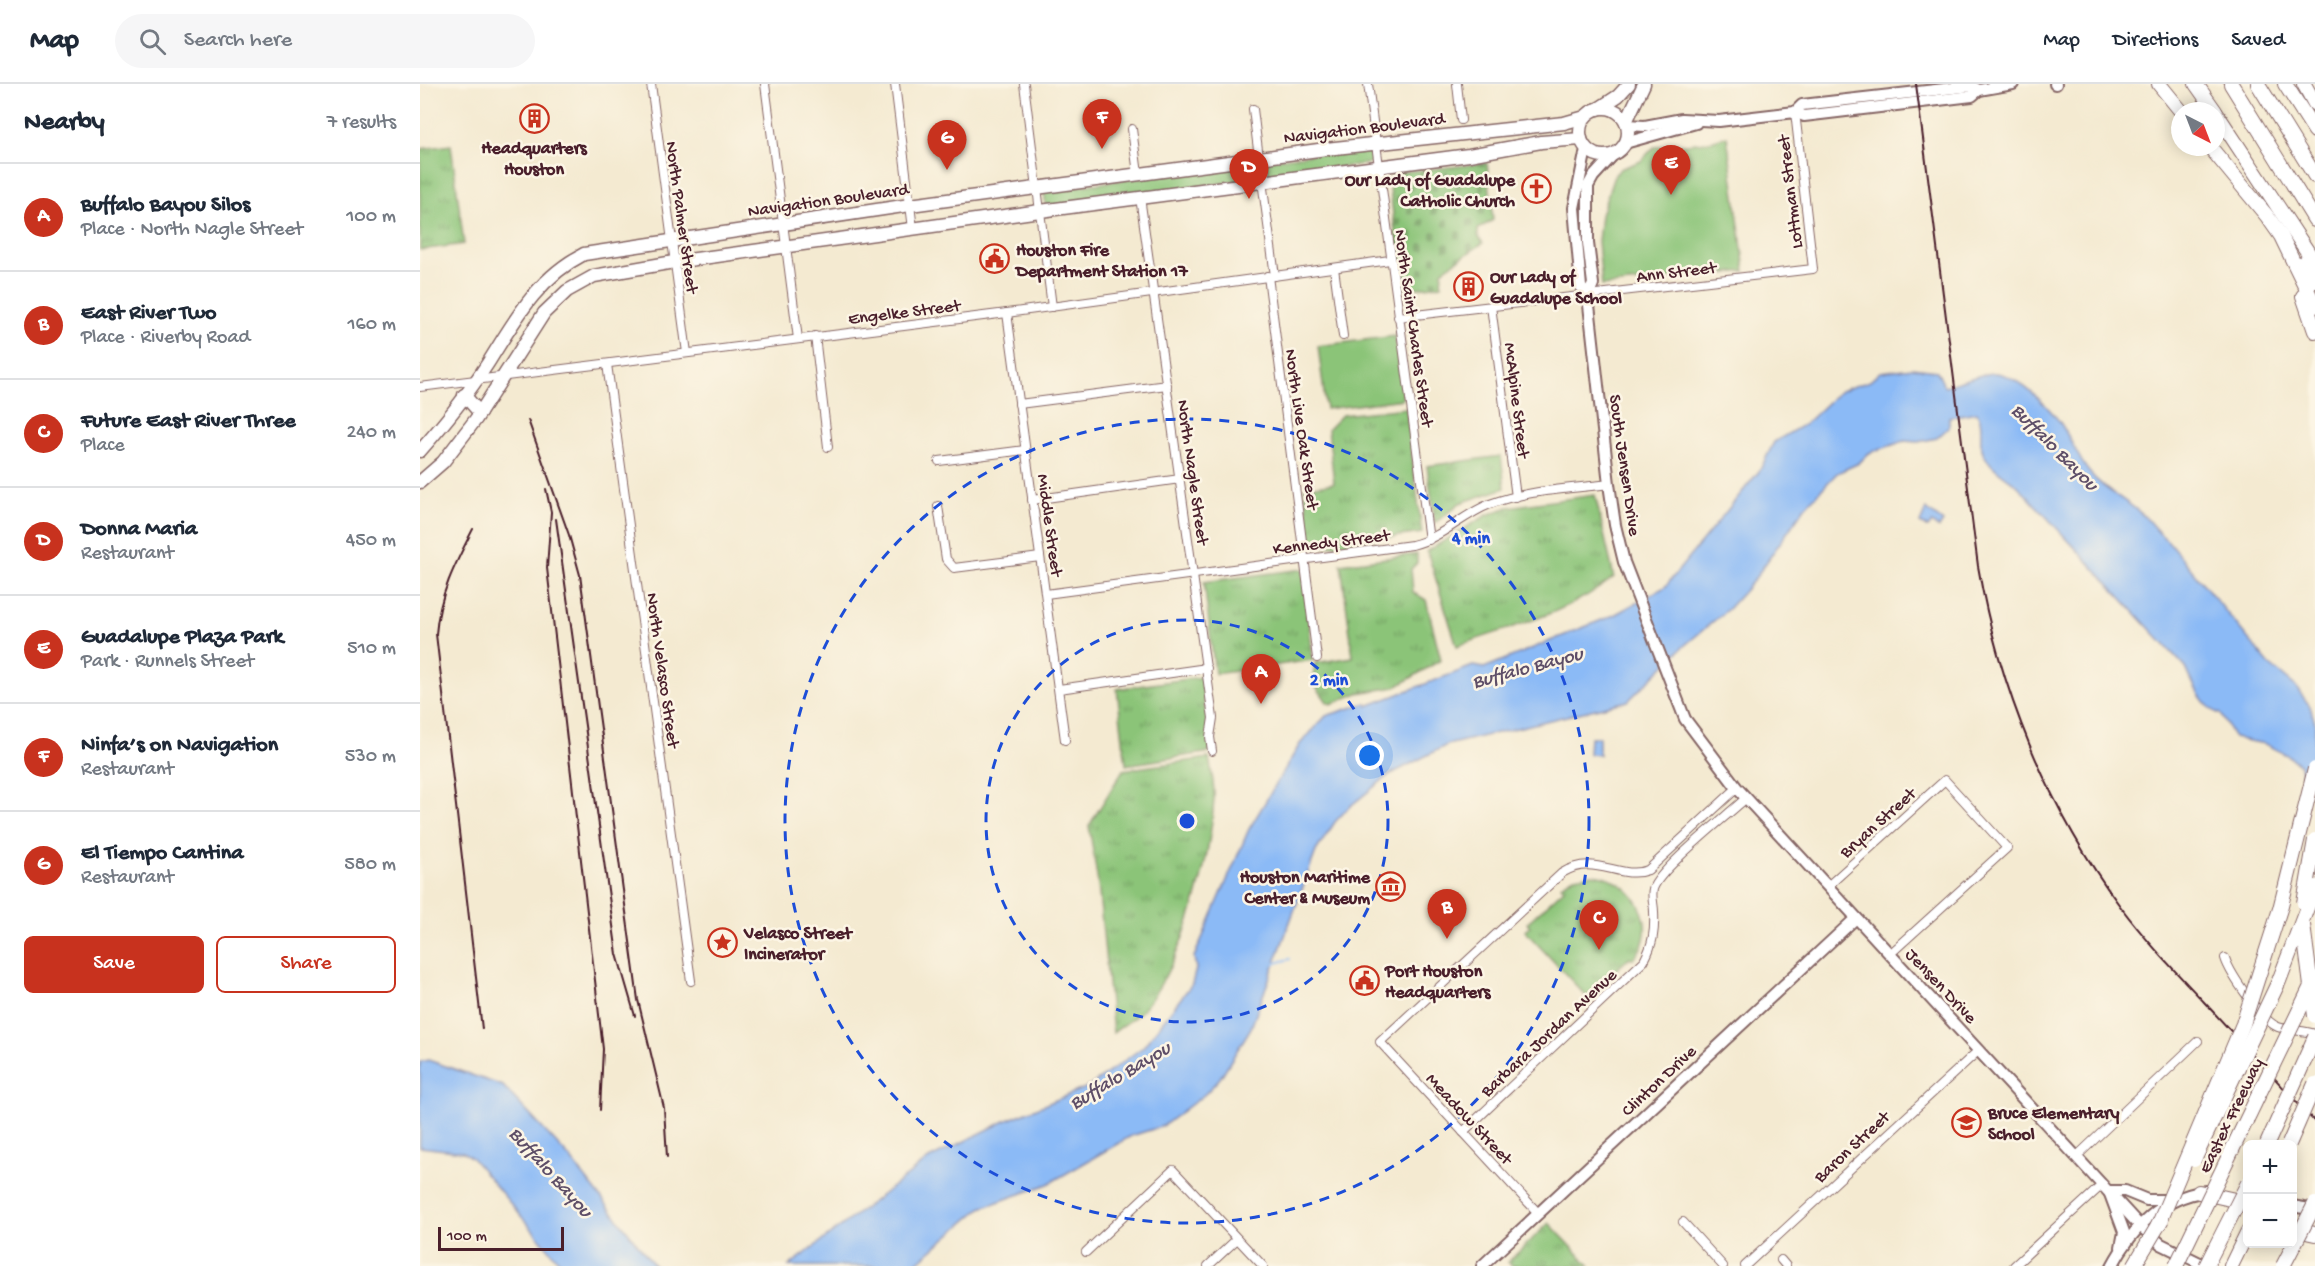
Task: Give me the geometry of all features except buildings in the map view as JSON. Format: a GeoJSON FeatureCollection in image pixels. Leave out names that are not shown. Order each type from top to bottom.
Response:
{"type":"FeatureCollection","features":[{"type":"Feature","properties":{"kind":"highway"},"geometry":{"type":"LineString","coordinates":[[2158,84],[2173,102]]}},
{"type":"Feature","properties":{"kind":"highway"},"geometry":{"type":"LineString","coordinates":[[2196,84],[2208,102]]}},
{"type":"Feature","properties":{"kind":"highway"},"geometry":{"type":"LineString","coordinates":[[2231,84],[2315,220]]}},
{"type":"Feature","properties":{"kind":"highway"},"geometry":{"type":"LineString","coordinates":[[2258,84],[2315,176]]}},
{"type":"Feature","properties":{"kind":"highway"},"geometry":{"type":"LineString","coordinates":[[2285,84],[2315,131]]}},
{"type":"Feature","properties":{"kind":"highway"},"geometry":{"type":"LineString","coordinates":[[2304,84],[2315,104]]}},
{"type":"Feature","properties":{"kind":"highway"},"geometry":{"type":"LineString","coordinates":[[2225,127],[2315,263]]}},
{"type":"Feature","properties":{"kind":"highway"},"geometry":{"type":"LineString","coordinates":[[2217,156],[2281,236],[2315,306]]}},
{"type":"Feature","properties":{"kind":"highway"},"geometry":{"type":"LineString","coordinates":[[2268,190],[2315,281]]}},
{"type":"Feature","properties":{"kind":"highway"},"geometry":{"type":"LineString","coordinates":[[2255,204],[2292,272],[2315,331]]}},
{"type":"Feature","properties":{"kind":"highway"},"geometry":{"type":"LineString","coordinates":[[2158,1226],[2243,1024],[2280,909],[2315,769]]}},
{"type":"Feature","properties":{"kind":"highway"},"geometry":{"type":"LineString","coordinates":[[2315,840],[2306,884],[2302,930],[2315,1016]]}},
{"type":"Feature","properties":{"kind":"highway"},"geometry":{"type":"LineString","coordinates":[[2134,1266],[2211,1128],[2279,981],[2315,887]]}},
{"type":"Feature","properties":{"kind":"highway"},"geometry":{"type":"LineString","coordinates":[[2288,1037],[2315,958]]}},
{"type":"Feature","properties":{"kind":"highway","name":"Eastex Freeway"},"geometry":{"type":"LineString","coordinates":[[2176,1266],[2315,978]]}},
{"type":"Feature","properties":{"kind":"highway"},"geometry":{"type":"LineString","coordinates":[[2269,1140],[2315,1035]]}},
{"type":"Feature","properties":{"kind":"highway"},"geometry":{"type":"LineString","coordinates":[[2291,1140],[2315,1084]]}},
{"type":"Feature","properties":{"kind":"highway"},"geometry":{"type":"LineString","coordinates":[[2206,1266],[2243,1191]]}},
{"type":"Feature","properties":{"kind":"highway"},"geometry":{"type":"LineString","coordinates":[[2199,1192],[2235,1200],[2243,1205]]}},
{"type":"Feature","properties":{"kind":"highway"},"geometry":{"type":"LineString","coordinates":[[2283,1266],[2315,1204]]}},
{"type":"Feature","properties":{"kind":"highway"},"geometry":{"type":"LineString","coordinates":[[2297,1230],[2315,1234]]}},
{"type":"Feature","properties":{"kind":"highway"},"geometry":{"type":"LineString","coordinates":[[2231,1266],[2243,1240]]}},
{"type":"Feature","properties":{"kind":"main road"},"geometry":{"type":"LineString","coordinates":[[1583,144],[1580,128],[1585,117],[1618,96],[1629,84]]}},
{"type":"Feature","properties":{"kind":"main road"},"geometry":{"type":"LineString","coordinates":[[1625,143],[1626,123],[1644,84]]}},
{"type":"Feature","properties":{"kind":"main road"},"geometry":{"type":"LineString","coordinates":[[1598,109],[1617,112],[1626,123],[1645,126],[1682,119],[1708,120],[1795,112],[1802,105],[1971,86],[1979,90],[2013,84]]}},
{"type":"Feature","properties":{"kind":"main road","name":"Navigation Boulevard"},"geometry":{"type":"LineString","coordinates":[[420,451],[475,381],[535,291],[567,263],[584,254],[910,205],[1376,142],[1564,123],[1585,117]]}},
{"type":"Feature","properties":{"kind":"main road"},"geometry":{"type":"LineString","coordinates":[[420,482],[443,462],[480,413],[550,307],[567,291],[594,276],[674,262],[1140,197],[1469,155],[1541,142],[1583,144],[1596,155],[1614,154],[1625,143],[1708,120]]}},
{"type":"Feature","properties":{"kind":"main road","name":"South Jensen Drive"},"geometry":{"type":"LineString","coordinates":[[1583,144],[1574,208],[1581,287],[1588,296]]}},
{"type":"Feature","properties":{"kind":"main road","name":"South Jensen Drive"},"geometry":{"type":"LineString","coordinates":[[1614,154],[1588,186],[1588,243],[1593,284],[1588,296],[1609,484],[1615,525],[1624,562],[1678,702]]}},
{"type":"Feature","properties":{"kind":"main road"},"geometry":{"type":"LineString","coordinates":[[535,291],[550,307]]}},
{"type":"Feature","properties":{"kind":"main road"},"geometry":{"type":"LineString","coordinates":[[524,306],[539,321]]}},
{"type":"Feature","properties":{"kind":"main road"},"geometry":{"type":"LineString","coordinates":[[464,395],[480,413]]}},
{"type":"Feature","properties":{"kind":"main road","name":"Jensen Drive"},"geometry":{"type":"LineString","coordinates":[[1678,702],[1690,729],[1737,788],[2140,1226],[2161,1244],[2206,1266]]}},
{"type":"Feature","properties":{"kind":"main road","name":"Clinton Drive"},"geometry":{"type":"LineString","coordinates":[[1482,1266],[1856,918]]}},
{"type":"Feature","properties":{"kind":"main road"},"geometry":{"type":"LineString","coordinates":[[2106,1188],[2125,1191],[2147,1200],[2172,1200],[2199,1192],[2220,1191],[2243,1196]]}},
{"type":"Feature","properties":{"kind":"main road"},"geometry":{"type":"LineString","coordinates":[[2106,1188],[2124,1232],[2121,1251]]}},
{"type":"Feature","properties":{"kind":"main road"},"geometry":{"type":"LineString","coordinates":[[2112,1266],[2140,1226],[2172,1200]]}},
{"type":"Feature","properties":{"kind":"main road"},"geometry":{"type":"LineString","coordinates":[[2297,1207],[2315,1210]]}},
{"type":"Feature","properties":{"kind":"street","name":"North Palmer Street"},"geometry":{"type":"LineString","coordinates":[[651,84],[687,353]]}},
{"type":"Feature","properties":{"kind":"street"},"geometry":{"type":"LineString","coordinates":[[765,84],[798,339]]}},
{"type":"Feature","properties":{"kind":"street"},"geometry":{"type":"LineString","coordinates":[[895,84],[913,229]]}},
{"type":"Feature","properties":{"kind":"street"},"geometry":{"type":"LineString","coordinates":[[1024,84],[1052,307]]}},
{"type":"Feature","properties":{"kind":"street","name":"North Saint Charles Street"},"geometry":{"type":"LineString","coordinates":[[1368,84],[1429,540]]}},
{"type":"Feature","properties":{"kind":"street"},"geometry":{"type":"LineString","coordinates":[[1457,84],[1461,120]]}},
{"type":"Feature","properties":{"kind":"street","name":"North Live Oak Street"},"geometry":{"type":"LineString","coordinates":[[1253,109],[1259,158],[1264,162],[1265,174],[1262,181],[1271,276],[1317,658]]}},
{"type":"Feature","properties":{"kind":"street","name":"Lottman Street"},"geometry":{"type":"LineString","coordinates":[[1795,112],[1814,269]]}},
{"type":"Feature","properties":{"kind":"street"},"geometry":{"type":"LineString","coordinates":[[1132,129],[1138,174]]}},
{"type":"Feature","properties":{"kind":"street","name":"North Nagle Street"},"geometry":{"type":"LineString","coordinates":[[1140,197],[1207,668],[1213,718],[1210,737],[1212,751]]}},
{"type":"Feature","properties":{"kind":"street","name":"Engelke Street"},"geometry":{"type":"LineString","coordinates":[[420,387],[1007,313],[1390,260]]}},
{"type":"Feature","properties":{"kind":"street"},"geometry":{"type":"LineString","coordinates":[[1334,268],[1343,336]]}},
{"type":"Feature","properties":{"kind":"street","name":"Ann Street"},"geometry":{"type":"LineString","coordinates":[[1398,317],[1814,269]]}},
{"type":"Feature","properties":{"kind":"street","name":"McAlpine Street"},"geometry":{"type":"LineString","coordinates":[[1491,306],[1516,497]]}},
{"type":"Feature","properties":{"kind":"street","name":"Middle Street"},"geometry":{"type":"LineString","coordinates":[[1007,313],[1065,740]]}},
{"type":"Feature","properties":{"kind":"street"},"geometry":{"type":"LineString","coordinates":[[814,336],[828,447]]}},
{"type":"Feature","properties":{"kind":"street","name":"North Velasco Street"},"geometry":{"type":"LineString","coordinates":[[607,364],[691,981]]}},
{"type":"Feature","properties":{"kind":"street"},"geometry":{"type":"LineString","coordinates":[[1019,404],[1167,385]]}},
{"type":"Feature","properties":{"kind":"street"},"geometry":{"type":"LineString","coordinates":[[939,461],[1025,450]]}},
{"type":"Feature","properties":{"kind":"street"},"geometry":{"type":"LineString","coordinates":[[1032,500],[1180,480]]}},
{"type":"Feature","properties":{"kind":"street","name":"Kennedy Street"},"geometry":{"type":"LineString","coordinates":[[1046,594],[1412,545],[1429,540],[1490,504],[1516,497],[1609,484]]}},
{"type":"Feature","properties":{"kind":"street"},"geometry":{"type":"LineString","coordinates":[[938,506],[946,559],[954,568],[1040,557]]}},
{"type":"Feature","properties":{"kind":"street"},"geometry":{"type":"LineString","coordinates":[[1059,689],[1207,668]]}},
{"type":"Feature","properties":{"kind":"street","name":"Bryan Street"},"geometry":{"type":"LineString","coordinates":[[1828,886],[1945,780],[2007,848],[1890,954]]}},
{"type":"Feature","properties":{"kind":"street","name":"Meadow Street"},"geometry":{"type":"LineString","coordinates":[[1539,1214],[1380,1042],[1557,876],[1583,865],[1598,864],[1636,873],[1652,868],[1737,788]]}},
{"type":"Feature","properties":{"kind":"street","name":"Barbara Jordan Avenue"},"geometry":{"type":"LineString","coordinates":[[1463,1132],[1644,961],[1653,943],[1653,891],[1661,876],[1746,798]]}},
{"type":"Feature","properties":{"kind":"street"},"geometry":{"type":"LineString","coordinates":[[2225,958],[2229,972],[2243,991],[2277,1027],[2315,1035]]}},
{"type":"Feature","properties":{"kind":"street"},"geometry":{"type":"LineString","coordinates":[[2077,1156],[2198,1041]]}},
{"type":"Feature","properties":{"kind":"street","name":"Baron Street"},"geometry":{"type":"LineString","coordinates":[[1745,1266],[1979,1050]]}},
{"type":"Feature","properties":{"kind":"street"},"geometry":{"type":"LineString","coordinates":[[1086,1252],[1173,1170],[1263,1266]]}},
{"type":"Feature","properties":{"kind":"street"},"geometry":{"type":"LineString","coordinates":[[2014,1266],[2106,1188]]}},
{"type":"Feature","properties":{"kind":"street"},"geometry":{"type":"LineString","coordinates":[[1683,1222],[1724,1266]]}},
{"type":"Feature","properties":{"kind":"street"},"geometry":{"type":"LineString","coordinates":[[1208,1266],[1237,1239]]}},
{"type":"Feature","properties":{"kind":"green space"},"geometry":{"type":"Polygon","coordinates":[[[1727,136],[1745,271],[1602,286],[1598,241],[1601,215],[1614,176],[1620,169],[1641,161],[1654,147],[1707,142],[1727,136]]]}},
{"type":"Feature","properties":{"kind":"green space"},"geometry":{"type":"Polygon","coordinates":[[[451,145],[464,244],[420,250],[420,149],[451,145]]]}},
{"type":"Feature","properties":{"kind":"green space"},"geometry":{"type":"Polygon","coordinates":[[[1370,146],[1372,163],[1046,207],[1044,191],[1370,146]]]}},
{"type":"Feature","properties":{"kind":"green space"},"geometry":{"type":"Polygon","coordinates":[[[1487,163],[1493,220],[1478,229],[1478,236],[1483,243],[1442,271],[1441,285],[1402,290],[1389,180],[1394,173],[1487,163]]]}},
{"type":"Feature","properties":{"kind":"green space"},"geometry":{"type":"Polygon","coordinates":[[[1395,336],[1403,399],[1326,409],[1318,346],[1395,336]]]}},
{"type":"Feature","properties":{"kind":"green space"},"geometry":{"type":"Polygon","coordinates":[[[1406,408],[1422,533],[1312,548],[1304,488],[1334,483],[1328,429],[1342,415],[1406,408]]]}},
{"type":"Feature","properties":{"kind":"green space"},"geometry":{"type":"Polygon","coordinates":[[[1501,456],[1505,488],[1460,503],[1435,523],[1427,466],[1501,456]]]}},
{"type":"Feature","properties":{"kind":"green space"},"geometry":{"type":"Polygon","coordinates":[[[1595,495],[1614,577],[1597,590],[1559,610],[1457,646],[1427,551],[1487,515],[1508,507],[1595,495]]]}},
{"type":"Feature","properties":{"kind":"green space"},"geometry":{"type":"Polygon","coordinates":[[[1417,554],[1417,563],[1411,569],[1413,592],[1426,600],[1441,660],[1396,687],[1358,693],[1331,704],[1327,702],[1313,682],[1315,663],[1353,657],[1341,564],[1417,554]]]}},
{"type":"Feature","properties":{"kind":"green space"},"geometry":{"type":"Polygon","coordinates":[[[1303,569],[1313,660],[1215,674],[1204,582],[1303,569]]]}},
{"type":"Feature","properties":{"kind":"green space"},"geometry":{"type":"Polygon","coordinates":[[[1201,677],[1211,752],[1126,765],[1117,689],[1201,677]]]}},
{"type":"Feature","properties":{"kind":"green space"},"geometry":{"type":"Polygon","coordinates":[[[1209,758],[1214,794],[1212,824],[1193,908],[1172,963],[1159,987],[1134,1018],[1113,1033],[1098,883],[1089,826],[1123,770],[1209,758]]]}},
{"type":"Feature","properties":{"kind":"green space"},"geometry":{"type":"Polygon","coordinates":[[[1592,874],[1607,877],[1620,884],[1631,894],[1644,918],[1645,932],[1642,946],[1633,959],[1630,957],[1587,997],[1525,931],[1530,926],[1527,923],[1564,889],[1561,885],[1574,877],[1592,874]]]}},
{"type":"Feature","properties":{"kind":"green space"},"geometry":{"type":"Polygon","coordinates":[[[1549,1223],[1590,1266],[1512,1266],[1508,1262],[1549,1223]]]}},
{"type":"Feature","properties":{"kind":"water","name":"Buffalo Bayou"},"geometry":{"type":"Polygon","coordinates":[[[1912,368],[1937,371],[1944,386],[1987,374],[2001,374],[2020,384],[2047,407],[2063,427],[2081,460],[2095,479],[2139,512],[2168,541],[2269,664],[2294,685],[2310,706],[2315,723],[2315,788],[2301,773],[2300,765],[2287,755],[2265,744],[2234,738],[2221,714],[2215,712],[2204,702],[2186,668],[2017,485],[1985,457],[1981,444],[1981,424],[1977,412],[1949,417],[1949,427],[1937,438],[1918,442],[1904,441],[1869,453],[1859,463],[1837,473],[1805,507],[1754,580],[1728,609],[1684,646],[1628,701],[1447,745],[1389,775],[1348,808],[1335,822],[1316,851],[1251,1028],[1220,1078],[1205,1094],[1163,1126],[1131,1136],[1048,1184],[981,1208],[913,1266],[789,1266],[929,1159],[1005,1121],[1090,1086],[1143,1047],[1192,984],[1196,969],[1194,957],[1249,829],[1300,744],[1326,716],[1366,703],[1367,706],[1473,666],[1484,668],[1614,615],[1665,587],[1760,470],[1774,442],[1805,424],[1840,391],[1870,381],[1880,372],[1912,368]]]}},
{"type":"Feature","properties":{"kind":"water"},"geometry":{"type":"Polygon","coordinates":[[[1926,509],[1943,522],[1939,528],[1932,523],[1928,528],[1920,523],[1926,509]]]}},
{"type":"Feature","properties":{"kind":"water"},"geometry":{"type":"Polygon","coordinates":[[[1590,737],[1599,737],[1599,755],[1589,754],[1590,737]]]}},
{"type":"Feature","properties":{"kind":"water","name":"Buffalo Bayou"},"geometry":{"type":"Polygon","coordinates":[[[428,1060],[503,1086],[569,1157],[655,1266],[563,1266],[473,1159],[463,1152],[420,1147],[420,1062],[428,1060]]]}},
{"type":"Feature","properties":{"kind":"waterway"},"geometry":{"type":"LineString","coordinates":[[1272,964],[1290,959]]}},
{"type":"Feature","properties":{"kind":"railway"},"geometry":{"type":"LineString","coordinates":[[1916,84],[1978,566],[1987,612],[2013,701],[2030,745],[2070,828],[2120,906],[2161,956],[2315,1122]]}},
{"type":"Feature","properties":{"kind":"railway"},"geometry":{"type":"LineString","coordinates":[[528,420],[569,535],[580,575],[638,1000],[664,1108],[667,1157]]}},
{"type":"Feature","properties":{"kind":"railway"},"geometry":{"type":"LineString","coordinates":[[546,489],[551,512],[547,568],[603,1049],[600,1110]]}},
{"type":"Feature","properties":{"kind":"railway"},"geometry":{"type":"LineString","coordinates":[[556,519],[617,954],[635,1016]]}},
{"type":"Feature","properties":{"kind":"railway"},"geometry":{"type":"LineString","coordinates":[[473,529],[444,593],[436,634],[482,1029]]}},
{"type":"Feature","properties":{"kind":"place","name":"Headquarters Houston"},"geometry":{"type":"Point","coordinates":[534,118]}},
{"type":"Feature","properties":{"kind":"place","name":"Ninfa’s on Navigation"},"geometry":{"type":"Point","coordinates":[1102,149]}},
{"type":"Feature","properties":{"kind":"place","name":"El Tiempo Cantina"},"geometry":{"type":"Point","coordinates":[947,170]}},
{"type":"Feature","properties":{"kind":"place","name":"Our Lady of Guadalupe Catholic Church"},"geometry":{"type":"Point","coordinates":[1536,189]}},
{"type":"Feature","properties":{"kind":"place","name":"Guadalupe Plaza Park"},"geometry":{"type":"Point","coordinates":[1671,195]}},
{"type":"Feature","properties":{"kind":"place","name":"Donna Maria"},"geometry":{"type":"Point","coordinates":[1249,199]}},
{"type":"Feature","properties":{"kind":"place","name":"Houston Fire Department Station 17"},"geometry":{"type":"Point","coordinates":[995,259]}},
{"type":"Feature","properties":{"kind":"place","name":"Our Lady of Guadalupe School"},"geometry":{"type":"Point","coordinates":[1469,286]}},
{"type":"Feature","properties":{"kind":"place","name":"Buffalo Bayou Silos"},"geometry":{"type":"Point","coordinates":[1261,704]}},
{"type":"Feature","properties":{"kind":"place","name":"Houston Maritime Center & Museum"},"geometry":{"type":"Point","coordinates":[1391,886]}},
{"type":"Feature","properties":{"kind":"place","name":"East River Two"},"geometry":{"type":"Point","coordinates":[1447,939]}},
{"type":"Feature","properties":{"kind":"place","name":"Velasco Street Incinerator"},"geometry":{"type":"Point","coordinates":[723,942]}},
{"type":"Feature","properties":{"kind":"place","name":"Future East River Three"},"geometry":{"type":"Point","coordinates":[1599,950]}},
{"type":"Feature","properties":{"kind":"place","name":"Port Houston Headquarters"},"geometry":{"type":"Point","coordinates":[1364,980]}},
{"type":"Feature","properties":{"kind":"place","name":"Bruce Elementary School"},"geometry":{"type":"Point","coordinates":[1967,1122]}}]}
